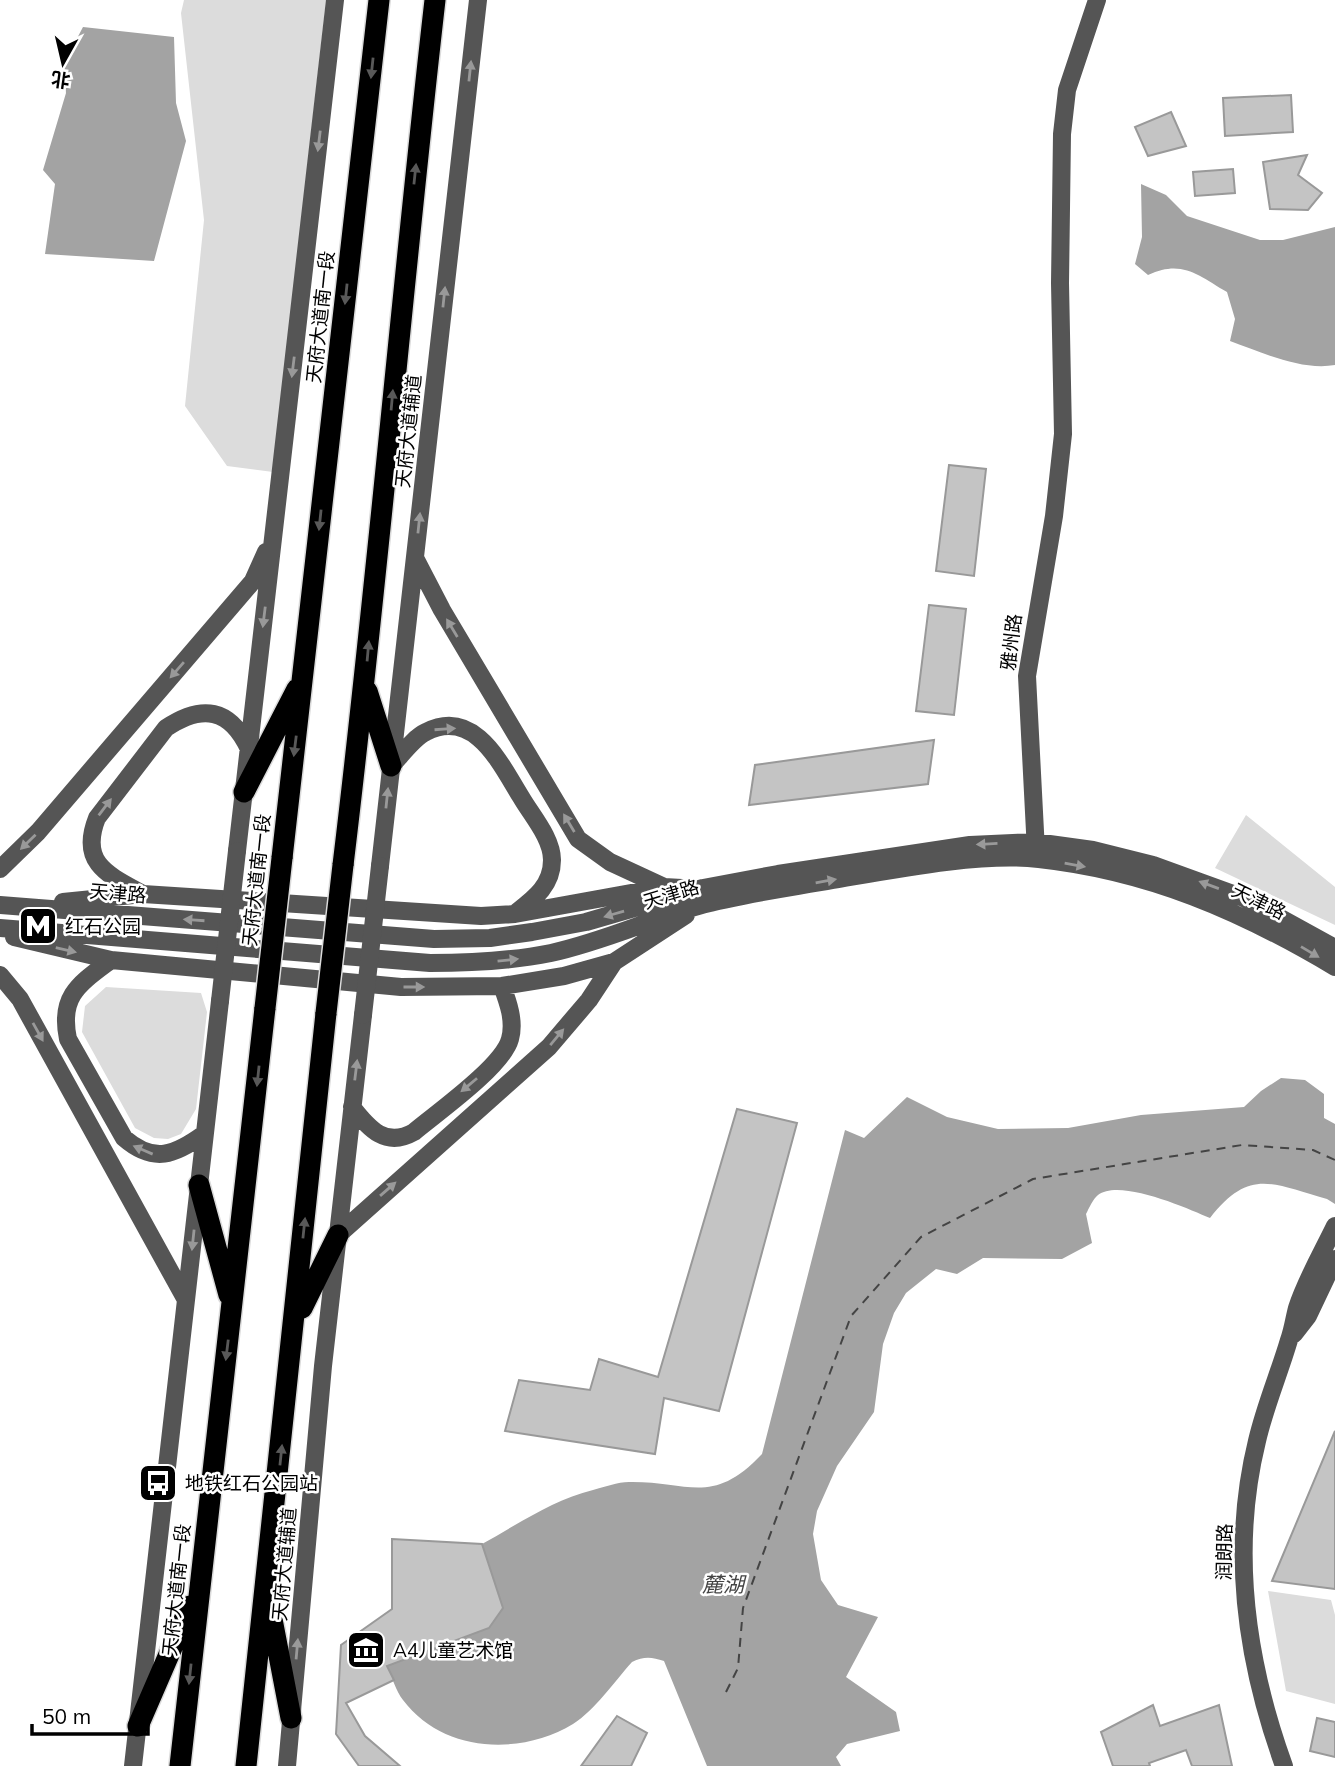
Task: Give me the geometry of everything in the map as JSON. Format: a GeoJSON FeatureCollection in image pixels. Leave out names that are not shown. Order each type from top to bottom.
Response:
{"type":"FeatureCollection","features":[{"type":"Feature","properties":{"kind":"highway","name":"天府大道南一段"},"geometry":{"type":"LineString","coordinates":[[180,1766],[379,0]]}},
{"type":"Feature","properties":{"kind":"highway"},"geometry":{"type":"LineString","coordinates":[[246,1766],[267,1592],[342,865],[365,685],[405,256],[435,0]]}},
{"type":"Feature","properties":{"kind":"highway"},"geometry":{"type":"LineString","coordinates":[[244,792],[302,678]]}},
{"type":"Feature","properties":{"kind":"highway"},"geometry":{"type":"LineString","coordinates":[[365,685],[391,766]]}},
{"type":"Feature","properties":{"kind":"highway"},"geometry":{"type":"LineString","coordinates":[[199,1185],[233,1306]]}},
{"type":"Feature","properties":{"kind":"highway"},"geometry":{"type":"LineString","coordinates":[[295,1322],[338,1235]]}},
{"type":"Feature","properties":{"kind":"highway"},"geometry":{"type":"LineString","coordinates":[[138,1726],[199,1585]]}},
{"type":"Feature","properties":{"kind":"highway"},"geometry":{"type":"LineString","coordinates":[[267,1592],[291,1718]]}},
{"type":"Feature","properties":{"kind":"street"},"geometry":{"type":"LineString","coordinates":[[134,1766],[335,0]]}},
{"type":"Feature","properties":{"kind":"street","name":"天府大道辅道"},"geometry":{"type":"LineString","coordinates":[[287,1766],[323,1366],[478,0]]}},
{"type":"Feature","properties":{"kind":"street","name":"雅州路"},"geometry":{"type":"LineString","coordinates":[[1036,850],[1027,676],[1054,516],[1063,434],[1060,283],[1062,134],[1068,90],[1097,0]]}},
{"type":"Feature","properties":{"kind":"street"},"geometry":{"type":"LineString","coordinates":[[0,869],[38,832],[253,581],[273,536]]}},
{"type":"Feature","properties":{"kind":"street"},"geometry":{"type":"LineString","coordinates":[[415,558],[442,610],[578,839],[610,862],[664,887],[702,897]]}},
{"type":"Feature","properties":{"kind":"street"},"geometry":{"type":"LineString","coordinates":[[143,894],[99,866],[90,850],[91,833],[97,818],[166,728],[180,718],[199,711],[218,715],[240,731],[249,749]]}},
{"type":"Feature","properties":{"kind":"street"},"geometry":{"type":"LineString","coordinates":[[391,766],[425,732],[446,727],[468,730],[489,745],[547,840],[552,860],[545,887],[515,914]]}},
{"type":"Feature","properties":{"kind":"street","name":"天津路"},"geometry":{"type":"LineString","coordinates":[[1036,850],[1213,902],[1277,932],[1335,967]]}},
{"type":"Feature","properties":{"kind":"street","name":"天津路"},"geometry":{"type":"LineString","coordinates":[[0,905],[434,939],[490,938],[586,922],[760,886],[970,861],[1036,850],[1093,850],[1153,865],[1244,898],[1335,948]]}},
{"type":"Feature","properties":{"kind":"street"},"geometry":{"type":"LineString","coordinates":[[21,906],[143,894],[441,915],[515,914],[664,887]]}},
{"type":"Feature","properties":{"kind":"street"},"geometry":{"type":"LineString","coordinates":[[338,1235],[549,1047],[589,1000],[614,962],[702,897]]}},
{"type":"Feature","properties":{"kind":"street","name":"天津路"},"geometry":{"type":"LineString","coordinates":[[0,928],[430,963],[474,963],[553,952],[702,897]]}},
{"type":"Feature","properties":{"kind":"street"},"geometry":{"type":"LineString","coordinates":[[0,934],[111,960],[401,987],[502,986],[564,976],[614,962]]}},
{"type":"Feature","properties":{"kind":"street"},"geometry":{"type":"LineString","coordinates":[[111,960],[82,982],[72,994],[66,1007],[68,1039],[124,1138],[137,1150],[157,1155],[173,1153],[204,1134]]}},
{"type":"Feature","properties":{"kind":"street"},"geometry":{"type":"LineString","coordinates":[[0,975],[20,999],[186,1300]]}},
{"type":"Feature","properties":{"kind":"street"},"geometry":{"type":"LineString","coordinates":[[352,1107],[369,1129],[388,1139],[402,1138],[414,1132],[503,1056],[511,1037],[511,1010],[502,986]]}},
{"type":"Feature","properties":{"kind":"street","name":"润朗路"},"geometry":{"type":"LineString","coordinates":[[1284,1766],[1262,1699],[1251,1651],[1245,1610],[1244,1528],[1256,1443],[1290,1339],[1297,1307],[1326,1266],[1335,1226]]}},
{"type":"Feature","properties":{"kind":"shaded area"},"geometry":{"type":"Polygon","coordinates":[[[184,0],[326,0],[273,472],[227,466],[185,406],[204,220],[181,13],[184,0]]]}},
{"type":"Feature","properties":{"kind":"shaded area"},"geometry":{"type":"Polygon","coordinates":[[[1246,815],[1335,887],[1335,925],[1215,868],[1246,815]]]}},
{"type":"Feature","properties":{"kind":"shaded area"},"geometry":{"type":"Polygon","coordinates":[[[106,987],[201,993],[207,1012],[196,1109],[181,1134],[168,1139],[154,1138],[135,1128],[82,1032],[85,1006],[106,987]]]}},
{"type":"Feature","properties":{"kind":"shaded area"},"geometry":{"type":"Polygon","coordinates":[[[1268,1591],[1331,1600],[1335,1615],[1335,1704],[1286,1691],[1268,1591]]]}},
{"type":"Feature","properties":{"kind":"water"},"geometry":{"type":"Polygon","coordinates":[[[83,27],[174,37],[176,103],[186,141],[154,261],[45,254],[55,184],[43,170],[66,93],[62,67],[83,27]]]}},
{"type":"Feature","properties":{"kind":"water"},"geometry":{"type":"Polygon","coordinates":[[[1141,184],[1166,195],[1187,216],[1260,240],[1283,240],[1335,227],[1335,365],[1295,363],[1230,341],[1235,319],[1227,292],[1189,271],[1160,270],[1148,275],[1135,264],[1142,237],[1141,184]]]}},
{"type":"Feature","properties":{"kind":"water","name":"麓湖"},"geometry":{"type":"Polygon","coordinates":[[[1281,1078],[1305,1080],[1324,1094],[1324,1118],[1335,1124],[1335,1204],[1291,1188],[1263,1184],[1237,1191],[1210,1218],[1153,1196],[1121,1190],[1108,1191],[1096,1197],[1086,1214],[1092,1243],[1062,1259],[983,1258],[957,1274],[936,1269],[906,1293],[894,1313],[883,1344],[874,1412],[837,1466],[817,1511],[813,1534],[821,1580],[838,1605],[878,1617],[846,1677],[896,1712],[900,1731],[847,1744],[836,1757],[841,1766],[707,1766],[664,1661],[652,1658],[632,1662],[597,1704],[573,1724],[530,1741],[483,1744],[460,1739],[439,1731],[420,1718],[403,1700],[387,1666],[489,1628],[503,1608],[482,1544],[536,1513],[578,1494],[625,1482],[699,1488],[714,1486],[729,1481],[762,1454],[845,1130],[864,1138],[907,1097],[947,1117],[998,1129],[1068,1128],[1141,1115],[1244,1107],[1261,1091],[1281,1078]]]}},
{"type":"Feature","properties":{"kind":"building"},"geometry":{"type":"Polygon","coordinates":[[[1291,95],[1293,132],[1225,136],[1223,98],[1291,95]]]}},
{"type":"Feature","properties":{"kind":"building"},"geometry":{"type":"Polygon","coordinates":[[[1171,112],[1186,146],[1148,156],[1135,127],[1171,112]]]}},
{"type":"Feature","properties":{"kind":"building"},"geometry":{"type":"Polygon","coordinates":[[[1307,155],[1298,175],[1322,193],[1308,210],[1270,209],[1263,162],[1307,155]]]}},
{"type":"Feature","properties":{"kind":"building"},"geometry":{"type":"Polygon","coordinates":[[[1233,169],[1235,193],[1195,196],[1193,172],[1233,169]]]}},
{"type":"Feature","properties":{"kind":"building"},"geometry":{"type":"Polygon","coordinates":[[[949,465],[986,469],[974,576],[936,571],[949,465]]]}},
{"type":"Feature","properties":{"kind":"building"},"geometry":{"type":"Polygon","coordinates":[[[929,605],[966,609],[954,715],[916,711],[929,605]]]}},
{"type":"Feature","properties":{"kind":"building"},"geometry":{"type":"Polygon","coordinates":[[[934,740],[928,784],[749,805],[755,765],[934,740]]]}},
{"type":"Feature","properties":{"kind":"building"},"geometry":{"type":"Polygon","coordinates":[[[737,1109],[797,1123],[719,1411],[664,1398],[655,1454],[505,1431],[519,1380],[590,1390],[599,1359],[658,1377],[737,1109]]]}},
{"type":"Feature","properties":{"kind":"building"},"geometry":{"type":"Polygon","coordinates":[[[1335,1431],[1335,1589],[1272,1581],[1335,1431]]]}},
{"type":"Feature","properties":{"kind":"building"},"geometry":{"type":"Polygon","coordinates":[[[392,1539],[482,1544],[503,1608],[489,1628],[387,1666],[394,1680],[346,1703],[365,1736],[400,1766],[359,1766],[336,1734],[341,1645],[392,1609],[392,1539]]]}},
{"type":"Feature","properties":{"kind":"building"},"geometry":{"type":"Polygon","coordinates":[[[1153,1705],[1160,1726],[1219,1705],[1232,1766],[1192,1766],[1186,1750],[1149,1763],[1150,1766],[1113,1766],[1101,1732],[1153,1705]]]}},
{"type":"Feature","properties":{"kind":"building"},"geometry":{"type":"Polygon","coordinates":[[[617,1716],[647,1733],[631,1766],[581,1766],[617,1716]]]}},
{"type":"Feature","properties":{"kind":"building"},"geometry":{"type":"Polygon","coordinates":[[[1317,1718],[1335,1722],[1335,1757],[1310,1751],[1317,1718]]]}},
{"type":"Feature","properties":{"kind":"ferry route"},"geometry":{"type":"LineString","coordinates":[[726,1692],[738,1668],[743,1608],[851,1316],[921,1237],[1033,1179],[1242,1145],[1313,1150],[1335,1160]]}},
{"type":"Feature","properties":{"kind":"place","name":"红石公园"},"geometry":{"type":"Point","coordinates":[38,926]}},
{"type":"Feature","properties":{"kind":"place","name":"地铁红石公园站"},"geometry":{"type":"Point","coordinates":[158,1483]}},
{"type":"Feature","properties":{"kind":"place","name":"A4儿童艺术馆"},"geometry":{"type":"Point","coordinates":[366,1650]}}]}
